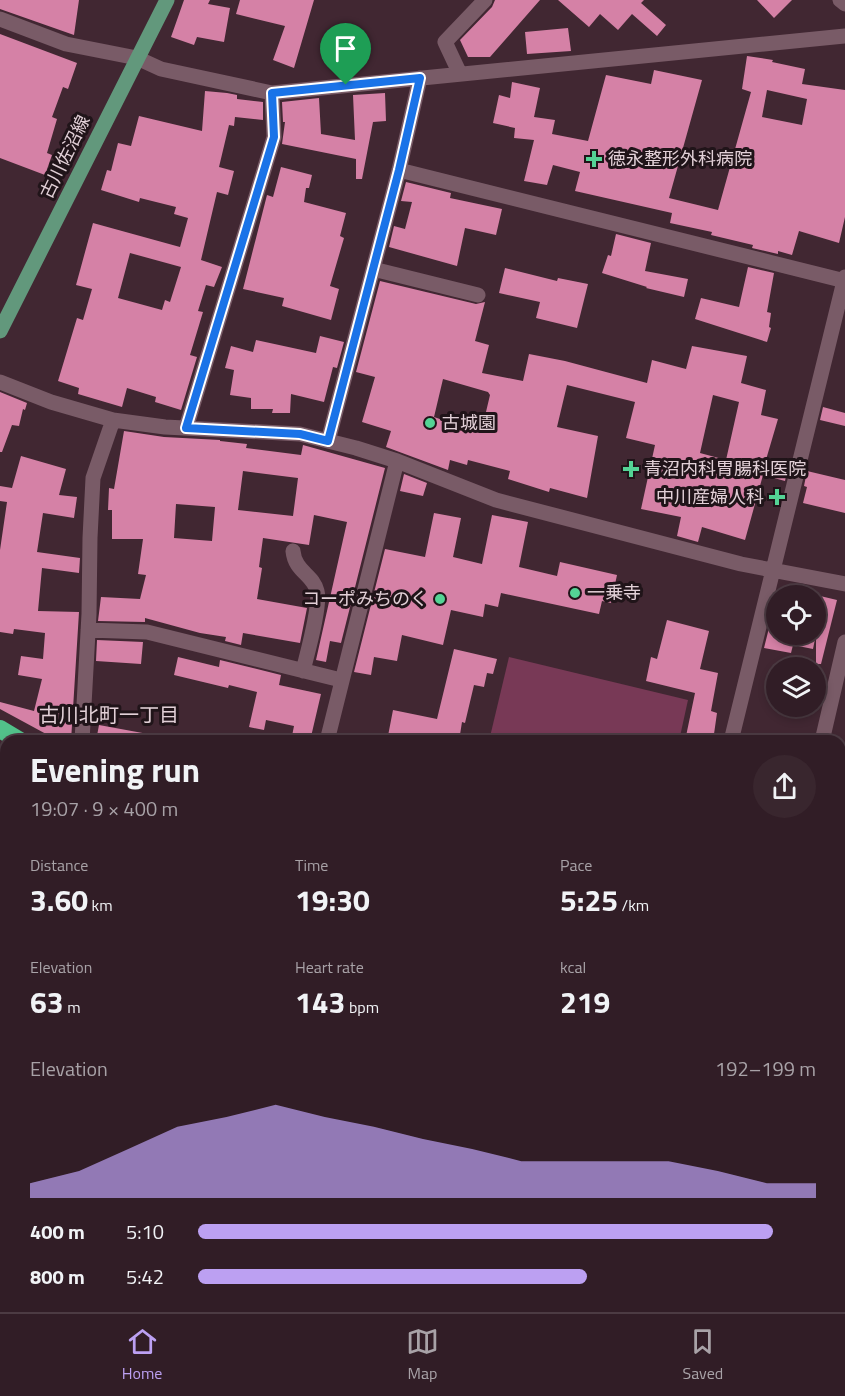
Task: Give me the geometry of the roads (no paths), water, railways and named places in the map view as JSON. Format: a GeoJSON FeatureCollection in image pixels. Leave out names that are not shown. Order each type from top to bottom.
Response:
{"type":"FeatureCollection","features":[{"type":"Feature","properties":{"kind":"main road","name":"古川佐沼線"},"geometry":{"type":"LineString","coordinates":[[0,332],[166,0]]}},
{"type":"Feature","properties":{"kind":"street"},"geometry":{"type":"LineString","coordinates":[[460,74],[446,42],[485,0]]}},
{"type":"Feature","properties":{"kind":"street"},"geometry":{"type":"LineString","coordinates":[[840,0],[845,4]]}},
{"type":"Feature","properties":{"kind":"street"},"geometry":{"type":"LineString","coordinates":[[0,18],[66,44],[137,58],[161,69],[272,93],[845,36]]}},
{"type":"Feature","properties":{"kind":"street"},"geometry":{"type":"LineString","coordinates":[[328,441],[399,170],[420,78]]}},
{"type":"Feature","properties":{"kind":"street"},"geometry":{"type":"LineString","coordinates":[[186,428],[274,137],[272,93]]}},
{"type":"Feature","properties":{"kind":"street"},"geometry":{"type":"LineString","coordinates":[[399,170],[845,279],[732,735]]}},
{"type":"Feature","properties":{"kind":"street"},"geometry":{"type":"LineString","coordinates":[[373,269],[478,295]]}},
{"type":"Feature","properties":{"kind":"street"},"geometry":{"type":"LineString","coordinates":[[0,381],[51,402],[113,420],[165,427],[300,434],[398,461],[496,500],[730,561],[845,584]]}},
{"type":"Feature","properties":{"kind":"street"},"geometry":{"type":"LineString","coordinates":[[82,735],[93,478],[113,420]]}},
{"type":"Feature","properties":{"kind":"street"},"geometry":{"type":"LineString","coordinates":[[328,735],[398,461]]}},
{"type":"Feature","properties":{"kind":"street"},"geometry":{"type":"LineString","coordinates":[[293,551],[294,562],[317,591],[317,603],[303,671]]}},
{"type":"Feature","properties":{"kind":"street"},"geometry":{"type":"LineString","coordinates":[[88,630],[147,632],[341,680]]}},
{"type":"Feature","properties":{"kind":"street"},"geometry":{"type":"LineString","coordinates":[[823,735],[845,642]]}},
{"type":"Feature","properties":{"kind":"place","name":"徳永整形外科病院"},"geometry":{"type":"Point","coordinates":[594,159]}},
{"type":"Feature","properties":{"kind":"place","name":"古城園"},"geometry":{"type":"Point","coordinates":[430,423]}},
{"type":"Feature","properties":{"kind":"place","name":"青沼内科胃腸科医院"},"geometry":{"type":"Point","coordinates":[631,469]}},
{"type":"Feature","properties":{"kind":"place","name":"中川産婦人科"},"geometry":{"type":"Point","coordinates":[777,497]}},
{"type":"Feature","properties":{"kind":"place","name":"一乗寺"},"geometry":{"type":"Point","coordinates":[575,593]}},
{"type":"Feature","properties":{"kind":"place","name":"コーポみちのく"},"geometry":{"type":"Point","coordinates":[440,599]}},
{"type":"Feature","properties":{"kind":"district","name":"古川北町一丁目"},"geometry":{"type":"Point","coordinates":[109,715]}}]}
